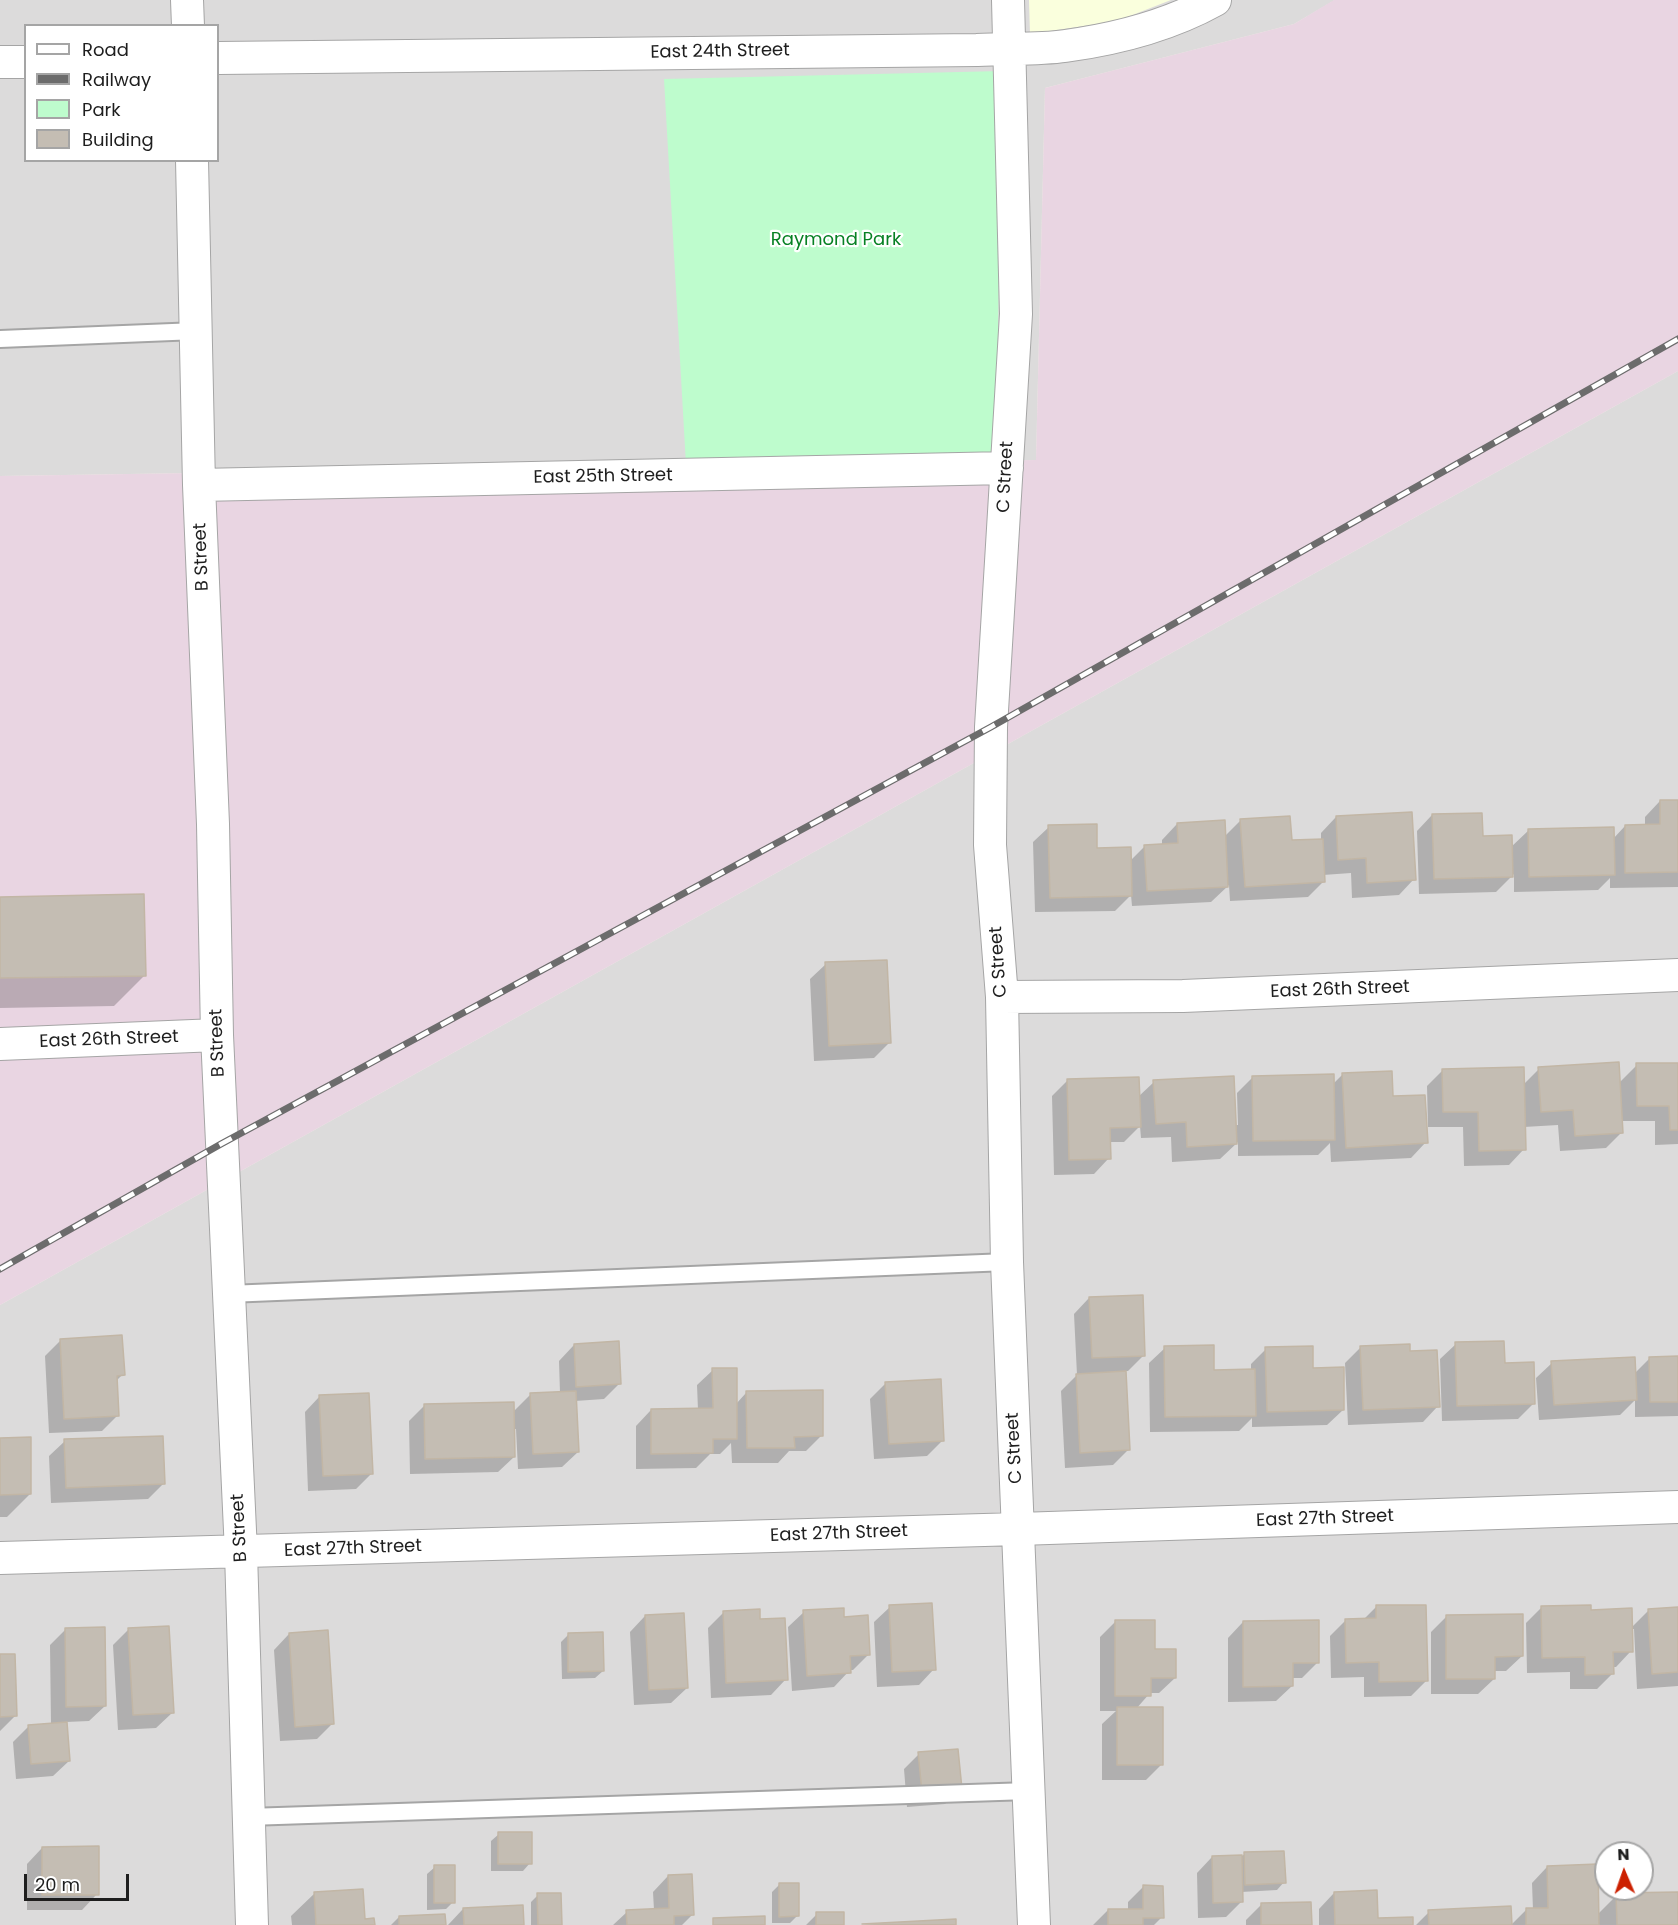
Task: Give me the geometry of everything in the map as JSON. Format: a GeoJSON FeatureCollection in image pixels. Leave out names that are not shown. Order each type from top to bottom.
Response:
{"type":"FeatureCollection","features":[{"type":"Feature","properties":{"kind":"street"},"geometry":{"type":"LineString","coordinates":[[187,0],[188,24]]}},
{"type":"Feature","properties":{"kind":"street","name":"C Street"},"geometry":{"type":"LineString","coordinates":[[1008,0],[1016,314],[991,727],[990,845],[1002,997],[1007,1262],[1034,1925]]}},
{"type":"Feature","properties":{"kind":"street","name":"East 24th Street"},"geometry":{"type":"LineString","coordinates":[[219,58],[1064,46],[1126,34],[1192,13],[1215,0]]}},
{"type":"Feature","properties":{"kind":"street"},"geometry":{"type":"LineString","coordinates":[[0,62],[24,62]]}},
{"type":"Feature","properties":{"kind":"street","name":"B Street"},"geometry":{"type":"LineString","coordinates":[[192,162],[199,485],[213,824],[217,1035],[242,1552],[252,1925]]}},
{"type":"Feature","properties":{"kind":"street","name":"East 25th Street"},"geometry":{"type":"LineString","coordinates":[[199,485],[1007,468]]}},
{"type":"Feature","properties":{"kind":"street","name":"East 26th Street"},"geometry":{"type":"LineString","coordinates":[[1002,997],[1183,996],[1678,975]]}},
{"type":"Feature","properties":{"kind":"street","name":"East 26th Street"},"geometry":{"type":"LineString","coordinates":[[0,1044],[217,1035]]}},
{"type":"Feature","properties":{"kind":"street","name":"East 27th Street"},"geometry":{"type":"LineString","coordinates":[[0,1558],[1018,1529],[1678,1507]]}},
{"type":"Feature","properties":{"kind":"lane"},"geometry":{"type":"LineString","coordinates":[[0,339],[197,331]]}},
{"type":"Feature","properties":{"kind":"lane"},"geometry":{"type":"LineString","coordinates":[[228,1293],[1007,1262]]}},
{"type":"Feature","properties":{"kind":"lane"},"geometry":{"type":"LineString","coordinates":[[249,1817],[1029,1791]]}},
{"type":"Feature","properties":{"kind":"shaded area"},"geometry":{"type":"Polygon","coordinates":[[[0,0],[1335,0],[1294,24],[1045,88],[1036,460],[0,476],[0,0]]]}},
{"type":"Feature","properties":{"kind":"shaded area"},"geometry":{"type":"Polygon","coordinates":[[[1029,0],[1171,0],[1117,21],[1030,34],[1029,0]]]}},
{"type":"Feature","properties":{"kind":"shaded area"},"geometry":{"type":"Polygon","coordinates":[[[1334,0],[1678,0],[1678,371],[0,1305],[0,476],[1036,460],[1045,88],[1294,24],[1334,0]]]}},
{"type":"Feature","properties":{"kind":"shaded area"},"geometry":{"type":"Polygon","coordinates":[[[1678,371],[1678,1925],[0,1925],[0,1305],[1678,371]]]}},
{"type":"Feature","properties":{"kind":"green space","name":"Raymond Park"},"geometry":{"type":"Polygon","coordinates":[[[1002,71],[996,460],[686,465],[664,79],[1002,71]]]}},
{"type":"Feature","properties":{"kind":"building"},"geometry":{"type":"Polygon","coordinates":[[[1660,800],[1678,800],[1678,872],[1625,873],[1625,825],[1660,824],[1660,800]]]}},
{"type":"Feature","properties":{"kind":"building"},"geometry":{"type":"Polygon","coordinates":[[[1412,812],[1416,880],[1367,883],[1366,858],[1338,860],[1336,816],[1412,812]]]}},
{"type":"Feature","properties":{"kind":"building"},"geometry":{"type":"Polygon","coordinates":[[[1482,813],[1483,836],[1512,835],[1513,877],[1434,879],[1432,814],[1482,813]]]}},
{"type":"Feature","properties":{"kind":"building"},"geometry":{"type":"Polygon","coordinates":[[[1290,816],[1292,840],[1323,839],[1325,882],[1245,887],[1240,819],[1290,816]]]}},
{"type":"Feature","properties":{"kind":"building"},"geometry":{"type":"Polygon","coordinates":[[[1225,820],[1228,887],[1147,891],[1144,845],[1178,843],[1177,823],[1225,820]]]}},
{"type":"Feature","properties":{"kind":"building"},"geometry":{"type":"Polygon","coordinates":[[[1097,824],[1097,848],[1131,847],[1132,896],[1050,898],[1048,825],[1097,824]]]}},
{"type":"Feature","properties":{"kind":"building"},"geometry":{"type":"Polygon","coordinates":[[[1614,827],[1615,875],[1529,877],[1528,829],[1614,827]]]}},
{"type":"Feature","properties":{"kind":"building"},"geometry":{"type":"Polygon","coordinates":[[[144,894],[146,976],[0,978],[0,897],[144,894]]]}},
{"type":"Feature","properties":{"kind":"building"},"geometry":{"type":"Polygon","coordinates":[[[887,960],[891,1043],[829,1046],[825,962],[887,960]]]}},
{"type":"Feature","properties":{"kind":"building"},"geometry":{"type":"Polygon","coordinates":[[[1619,1062],[1623,1133],[1575,1136],[1573,1110],[1541,1112],[1538,1067],[1619,1062]]]}},
{"type":"Feature","properties":{"kind":"building"},"geometry":{"type":"Polygon","coordinates":[[[1636,1063],[1678,1063],[1678,1130],[1670,1130],[1669,1106],[1637,1106],[1636,1063]]]}},
{"type":"Feature","properties":{"kind":"building"},"geometry":{"type":"Polygon","coordinates":[[[1524,1067],[1526,1150],[1479,1151],[1478,1112],[1443,1112],[1442,1069],[1524,1067]]]}},
{"type":"Feature","properties":{"kind":"building"},"geometry":{"type":"Polygon","coordinates":[[[1392,1071],[1393,1096],[1425,1095],[1428,1143],[1346,1148],[1342,1073],[1392,1071]]]}},
{"type":"Feature","properties":{"kind":"building"},"geometry":{"type":"Polygon","coordinates":[[[1334,1074],[1335,1140],[1253,1141],[1252,1076],[1334,1074]]]}},
{"type":"Feature","properties":{"kind":"building"},"geometry":{"type":"Polygon","coordinates":[[[1234,1076],[1237,1144],[1187,1147],[1186,1122],[1156,1124],[1153,1080],[1234,1076]]]}},
{"type":"Feature","properties":{"kind":"building"},"geometry":{"type":"Polygon","coordinates":[[[1139,1077],[1141,1127],[1110,1128],[1111,1159],[1069,1160],[1067,1079],[1139,1077]]]}},
{"type":"Feature","properties":{"kind":"building"},"geometry":{"type":"Polygon","coordinates":[[[1143,1295],[1145,1356],[1092,1358],[1089,1297],[1143,1295]]]}},
{"type":"Feature","properties":{"kind":"building"},"geometry":{"type":"Polygon","coordinates":[[[122,1335],[125,1375],[117,1376],[119,1416],[64,1419],[60,1339],[122,1335]]]}},
{"type":"Feature","properties":{"kind":"building"},"geometry":{"type":"Polygon","coordinates":[[[619,1341],[621,1384],[576,1387],[574,1344],[619,1341]]]}},
{"type":"Feature","properties":{"kind":"building"},"geometry":{"type":"Polygon","coordinates":[[[1504,1341],[1505,1363],[1534,1362],[1535,1404],[1457,1406],[1455,1342],[1504,1341]]]}},
{"type":"Feature","properties":{"kind":"building"},"geometry":{"type":"Polygon","coordinates":[[[1410,1344],[1410,1351],[1437,1350],[1440,1407],[1363,1410],[1360,1346],[1410,1344]]]}},
{"type":"Feature","properties":{"kind":"building"},"geometry":{"type":"Polygon","coordinates":[[[1214,1345],[1214,1370],[1255,1369],[1256,1416],[1165,1417],[1164,1346],[1214,1345]]]}},
{"type":"Feature","properties":{"kind":"building"},"geometry":{"type":"Polygon","coordinates":[[[1313,1346],[1313,1368],[1344,1367],[1344,1410],[1267,1412],[1265,1347],[1313,1346]]]}},
{"type":"Feature","properties":{"kind":"building"},"geometry":{"type":"Polygon","coordinates":[[[1678,1356],[1678,1402],[1650,1402],[1649,1357],[1678,1356]]]}},
{"type":"Feature","properties":{"kind":"building"},"geometry":{"type":"Polygon","coordinates":[[[1635,1357],[1637,1400],[1554,1405],[1551,1361],[1635,1357]]]}},
{"type":"Feature","properties":{"kind":"building"},"geometry":{"type":"Polygon","coordinates":[[[712,1368],[737,1368],[737,1439],[713,1439],[713,1453],[651,1454],[651,1409],[713,1408],[712,1368]]]}},
{"type":"Feature","properties":{"kind":"building"},"geometry":{"type":"Polygon","coordinates":[[[1126,1371],[1130,1450],[1080,1453],[1076,1374],[1126,1371]]]}},
{"type":"Feature","properties":{"kind":"building"},"geometry":{"type":"Polygon","coordinates":[[[941,1379],[944,1441],[889,1444],[885,1382],[941,1379]]]}},
{"type":"Feature","properties":{"kind":"building"},"geometry":{"type":"Polygon","coordinates":[[[823,1390],[823,1436],[794,1437],[795,1448],[747,1448],[746,1391],[823,1390]]]}},
{"type":"Feature","properties":{"kind":"building"},"geometry":{"type":"Polygon","coordinates":[[[576,1391],[579,1452],[533,1454],[530,1393],[576,1391]]]}},
{"type":"Feature","properties":{"kind":"building"},"geometry":{"type":"Polygon","coordinates":[[[369,1393],[373,1474],[323,1476],[319,1395],[369,1393]]]}},
{"type":"Feature","properties":{"kind":"building"},"geometry":{"type":"Polygon","coordinates":[[[514,1402],[515,1457],[425,1459],[424,1404],[514,1402]]]}},
{"type":"Feature","properties":{"kind":"building"},"geometry":{"type":"Polygon","coordinates":[[[163,1436],[165,1484],[66,1488],[64,1439],[163,1436]]]}},
{"type":"Feature","properties":{"kind":"building"},"geometry":{"type":"Polygon","coordinates":[[[31,1437],[31,1494],[0,1495],[0,1438],[31,1437]]]}},
{"type":"Feature","properties":{"kind":"building"},"geometry":{"type":"Polygon","coordinates":[[[932,1603],[936,1670],[892,1672],[889,1605],[932,1603]]]}},
{"type":"Feature","properties":{"kind":"building"},"geometry":{"type":"Polygon","coordinates":[[[1376,1605],[1426,1605],[1428,1681],[1379,1682],[1379,1662],[1346,1663],[1345,1619],[1376,1618],[1376,1605]]]}},
{"type":"Feature","properties":{"kind":"building"},"geometry":{"type":"Polygon","coordinates":[[[1591,1605],[1591,1610],[1632,1608],[1633,1652],[1613,1652],[1614,1674],[1585,1675],[1585,1657],[1542,1658],[1541,1606],[1591,1605]]]}},
{"type":"Feature","properties":{"kind":"building"},"geometry":{"type":"Polygon","coordinates":[[[1678,1607],[1678,1672],[1652,1674],[1648,1609],[1678,1607]]]}},
{"type":"Feature","properties":{"kind":"building"},"geometry":{"type":"Polygon","coordinates":[[[844,1608],[844,1617],[868,1615],[870,1655],[850,1656],[851,1673],[807,1676],[803,1610],[844,1608]]]}},
{"type":"Feature","properties":{"kind":"building"},"geometry":{"type":"Polygon","coordinates":[[[760,1609],[760,1619],[785,1618],[788,1680],[726,1683],[723,1611],[760,1609]]]}},
{"type":"Feature","properties":{"kind":"building"},"geometry":{"type":"Polygon","coordinates":[[[684,1613],[688,1688],[649,1690],[645,1615],[684,1613]]]}},
{"type":"Feature","properties":{"kind":"building"},"geometry":{"type":"Polygon","coordinates":[[[1523,1614],[1523,1656],[1495,1657],[1495,1679],[1446,1679],[1446,1615],[1523,1614]]]}},
{"type":"Feature","properties":{"kind":"building"},"geometry":{"type":"Polygon","coordinates":[[[1115,1620],[1155,1620],[1155,1649],[1176,1649],[1176,1678],[1151,1678],[1151,1696],[1115,1696],[1115,1620]]]}},
{"type":"Feature","properties":{"kind":"building"},"geometry":{"type":"Polygon","coordinates":[[[1319,1620],[1319,1663],[1293,1663],[1293,1686],[1243,1687],[1243,1621],[1319,1620]]]}},
{"type":"Feature","properties":{"kind":"building"},"geometry":{"type":"Polygon","coordinates":[[[169,1626],[174,1713],[133,1715],[128,1628],[169,1626]]]}},
{"type":"Feature","properties":{"kind":"building"},"geometry":{"type":"Polygon","coordinates":[[[105,1627],[106,1706],[66,1707],[65,1628],[105,1627]]]}},
{"type":"Feature","properties":{"kind":"building"},"geometry":{"type":"Polygon","coordinates":[[[328,1630],[334,1724],[295,1727],[289,1633],[328,1630]]]}},
{"type":"Feature","properties":{"kind":"building"},"geometry":{"type":"Polygon","coordinates":[[[603,1632],[604,1671],[568,1672],[568,1633],[603,1632]]]}},
{"type":"Feature","properties":{"kind":"building"},"geometry":{"type":"Polygon","coordinates":[[[0,1654],[15,1654],[17,1716],[0,1717],[0,1654]]]}},
{"type":"Feature","properties":{"kind":"building"},"geometry":{"type":"Polygon","coordinates":[[[1117,1707],[1163,1707],[1163,1765],[1117,1765],[1117,1707]]]}},
{"type":"Feature","properties":{"kind":"building"},"geometry":{"type":"Polygon","coordinates":[[[67,1722],[70,1761],[31,1764],[28,1725],[67,1722]]]}},
{"type":"Feature","properties":{"kind":"building"},"geometry":{"type":"Polygon","coordinates":[[[958,1749],[962,1789],[922,1792],[918,1752],[958,1749]]]}},
{"type":"Feature","properties":{"kind":"building"},"geometry":{"type":"Polygon","coordinates":[[[498,1832],[532,1832],[532,1864],[498,1864],[498,1832]]]}},
{"type":"Feature","properties":{"kind":"building"},"geometry":{"type":"Polygon","coordinates":[[[99,1846],[99,1895],[42,1895],[42,1847],[99,1846]]]}},
{"type":"Feature","properties":{"kind":"building"},"geometry":{"type":"Polygon","coordinates":[[[1284,1851],[1286,1883],[1245,1885],[1244,1852],[1284,1851]]]}},
{"type":"Feature","properties":{"kind":"building"},"geometry":{"type":"Polygon","coordinates":[[[1242,1855],[1243,1902],[1213,1903],[1212,1856],[1242,1855]]]}},
{"type":"Feature","properties":{"kind":"building"},"geometry":{"type":"Polygon","coordinates":[[[1594,1864],[1594,1901],[1599,1901],[1599,1925],[1526,1925],[1526,1908],[1548,1908],[1547,1866],[1594,1864]]]}},
{"type":"Feature","properties":{"kind":"building"},"geometry":{"type":"Polygon","coordinates":[[[434,1865],[455,1865],[455,1903],[434,1903],[434,1865]]]}},
{"type":"Feature","properties":{"kind":"building"},"geometry":{"type":"Polygon","coordinates":[[[692,1874],[694,1915],[674,1916],[674,1925],[627,1925],[626,1910],[669,1908],[668,1875],[692,1874]]]}},
{"type":"Feature","properties":{"kind":"building"},"geometry":{"type":"Polygon","coordinates":[[[779,1883],[799,1883],[799,1916],[779,1917],[779,1883]]]}},
{"type":"Feature","properties":{"kind":"building"},"geometry":{"type":"Polygon","coordinates":[[[1143,1885],[1163,1886],[1164,1918],[1143,1918],[1143,1925],[1108,1925],[1108,1909],[1143,1909],[1143,1885]]]}},
{"type":"Feature","properties":{"kind":"building"},"geometry":{"type":"Polygon","coordinates":[[[363,1889],[365,1919],[374,1918],[375,1925],[316,1925],[314,1892],[363,1889]]]}},
{"type":"Feature","properties":{"kind":"building"},"geometry":{"type":"Polygon","coordinates":[[[1377,1890],[1378,1918],[1413,1917],[1413,1925],[1335,1925],[1334,1892],[1377,1890]]]}},
{"type":"Feature","properties":{"kind":"building"},"geometry":{"type":"Polygon","coordinates":[[[1654,1892],[1678,1892],[1678,1925],[1617,1925],[1616,1901],[1654,1901],[1654,1892]]]}},
{"type":"Feature","properties":{"kind":"building"},"geometry":{"type":"Polygon","coordinates":[[[537,1893],[561,1893],[562,1925],[538,1925],[537,1893]]]}},
{"type":"Feature","properties":{"kind":"building"},"geometry":{"type":"Polygon","coordinates":[[[1311,1902],[1312,1925],[1261,1925],[1261,1903],[1311,1902]]]}},
{"type":"Feature","properties":{"kind":"building"},"geometry":{"type":"Polygon","coordinates":[[[523,1905],[524,1925],[464,1925],[463,1908],[523,1905]]]}},
{"type":"Feature","properties":{"kind":"building"},"geometry":{"type":"Polygon","coordinates":[[[1511,1906],[1512,1925],[1429,1925],[1428,1910],[1511,1906]]]}},
{"type":"Feature","properties":{"kind":"building"},"geometry":{"type":"Polygon","coordinates":[[[816,1912],[844,1912],[844,1925],[816,1925],[816,1912]]]}},
{"type":"Feature","properties":{"kind":"building"},"geometry":{"type":"Polygon","coordinates":[[[445,1914],[446,1925],[399,1925],[399,1916],[445,1914]]]}},
{"type":"Feature","properties":{"kind":"building"},"geometry":{"type":"Polygon","coordinates":[[[765,1916],[765,1925],[713,1925],[713,1918],[765,1916]]]}},
{"type":"Feature","properties":{"kind":"building"},"geometry":{"type":"Polygon","coordinates":[[[956,1919],[956,1925],[862,1924],[956,1919]]]}},
{"type":"Feature","properties":{"kind":"railway"},"geometry":{"type":"LineString","coordinates":[[0,1269],[221,1144],[991,727],[1678,339]]}}]}
